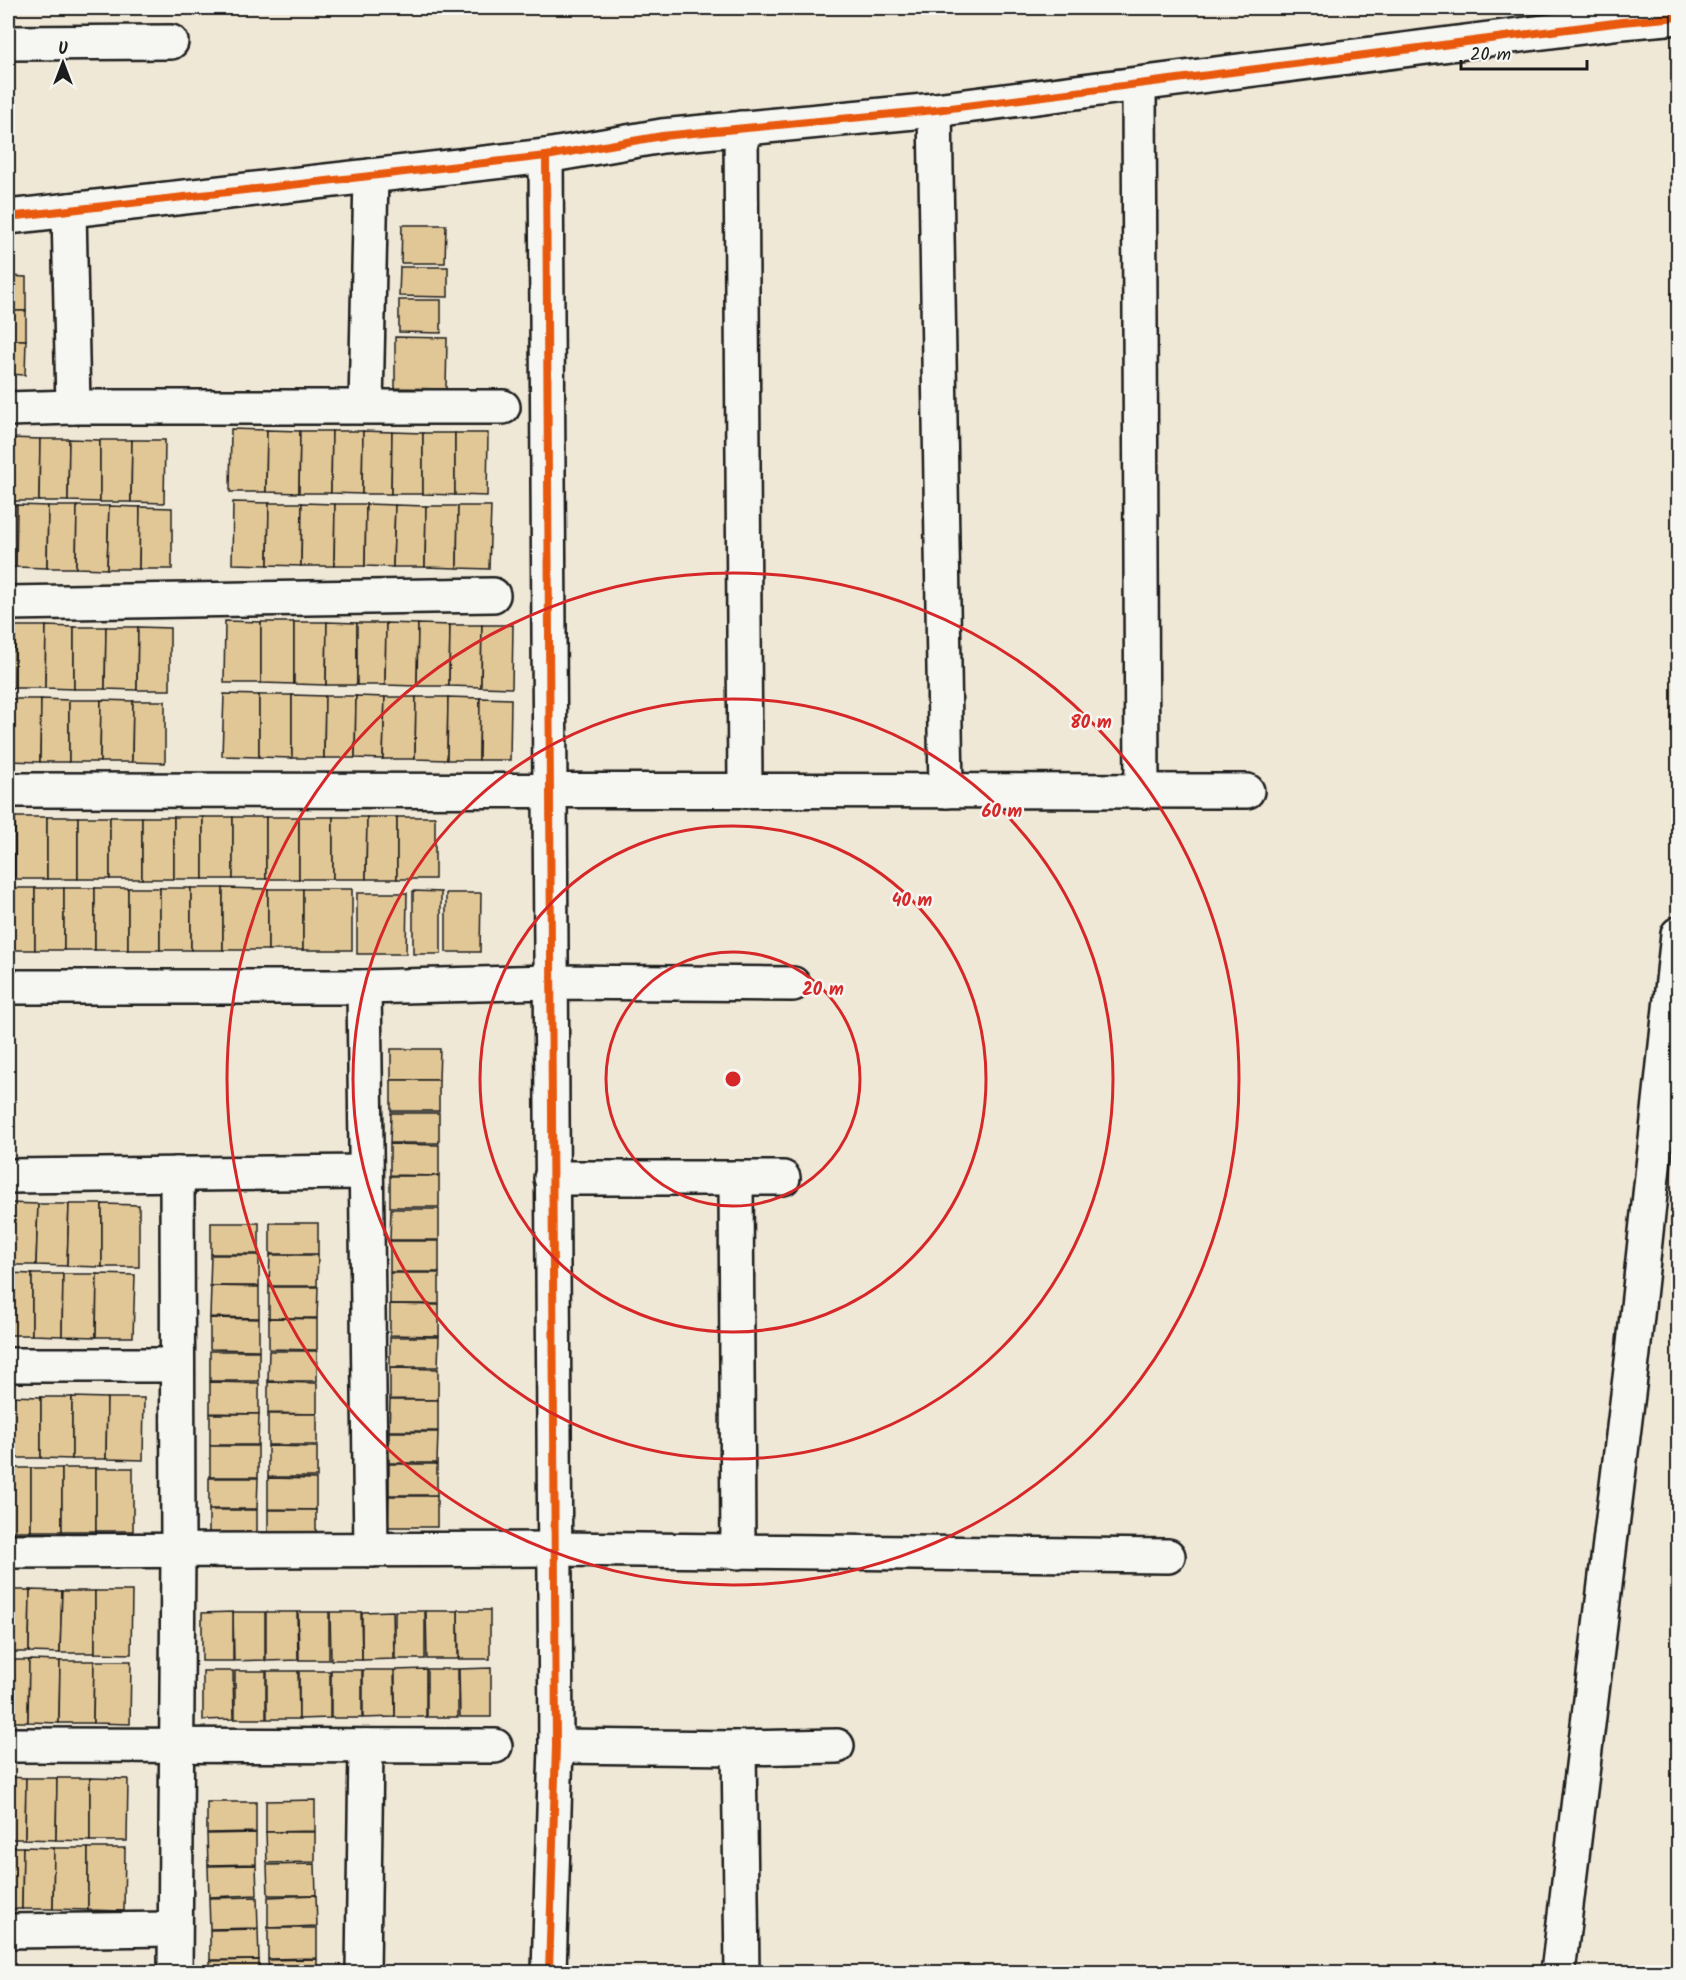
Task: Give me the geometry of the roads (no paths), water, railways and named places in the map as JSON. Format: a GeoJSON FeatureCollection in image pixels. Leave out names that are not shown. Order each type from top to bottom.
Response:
{"type":"FeatureCollection","features":[{"type":"Feature","properties":{"kind":"street"},"geometry":{"type":"LineString","coordinates":[[8,217],[546,156],[662,136],[935,110],[1622,22],[1678,17]]}},
{"type":"Feature","properties":{"kind":"street"},"geometry":{"type":"LineString","coordinates":[[8,44],[171,42]]}},
{"type":"Feature","properties":{"kind":"street"},"geometry":{"type":"LineString","coordinates":[[1139,85],[1142,790]]}},
{"type":"Feature","properties":{"kind":"street"},"geometry":{"type":"LineString","coordinates":[[935,110],[946,790]]}},
{"type":"Feature","properties":{"kind":"street"},"geometry":{"type":"LineString","coordinates":[[741,128],[745,790]]}},
{"type":"Feature","properties":{"kind":"street"},"geometry":{"type":"LineString","coordinates":[[546,156],[556,1746],[549,1972]]}},
{"type":"Feature","properties":{"kind":"street"},"geometry":{"type":"LineString","coordinates":[[366,406],[371,176]]}},
{"type":"Feature","properties":{"kind":"street"},"geometry":{"type":"LineString","coordinates":[[69,210],[73,407]]}},
{"type":"Feature","properties":{"kind":"street"},"geometry":{"type":"LineString","coordinates":[[8,409],[503,407]]}},
{"type":"Feature","properties":{"kind":"street"},"geometry":{"type":"LineString","coordinates":[[8,603],[493,595]]}},
{"type":"Feature","properties":{"kind":"street"},"geometry":{"type":"LineString","coordinates":[[8,790],[1247,790]]}},
{"type":"Feature","properties":{"kind":"street"},"geometry":{"type":"LineString","coordinates":[[1558,1972],[1631,1365],[1678,934]]}},
{"type":"Feature","properties":{"kind":"street"},"geometry":{"type":"LineString","coordinates":[[8,987],[364,987],[551,982],[793,984]]}},
{"type":"Feature","properties":{"kind":"street"},"geometry":{"type":"LineString","coordinates":[[364,987],[371,1550]]}},
{"type":"Feature","properties":{"kind":"street"},"geometry":{"type":"LineString","coordinates":[[8,1176],[366,1172]]}},
{"type":"Feature","properties":{"kind":"street"},"geometry":{"type":"LineString","coordinates":[[175,1972],[178,1551],[177,1174]]}},
{"type":"Feature","properties":{"kind":"street"},"geometry":{"type":"LineString","coordinates":[[551,1178],[783,1178]]}},
{"type":"Feature","properties":{"kind":"street"},"geometry":{"type":"LineString","coordinates":[[736,1178],[738,1552]]}},
{"type":"Feature","properties":{"kind":"street"},"geometry":{"type":"LineString","coordinates":[[8,1365],[177,1365]]}},
{"type":"Feature","properties":{"kind":"street"},"geometry":{"type":"LineString","coordinates":[[8,1551],[554,1550],[1168,1556]]}},
{"type":"Feature","properties":{"kind":"street"},"geometry":{"type":"LineString","coordinates":[[8,1745],[495,1746]]}},
{"type":"Feature","properties":{"kind":"street"},"geometry":{"type":"LineString","coordinates":[[363,1972],[366,1746]]}},
{"type":"Feature","properties":{"kind":"street"},"geometry":{"type":"LineString","coordinates":[[556,1746],[739,1748],[837,1746]]}},
{"type":"Feature","properties":{"kind":"street"},"geometry":{"type":"LineString","coordinates":[[739,1748],[742,1972]]}},
{"type":"Feature","properties":{"kind":"street"},"geometry":{"type":"LineString","coordinates":[[8,1931],[174,1929]]}}]}
